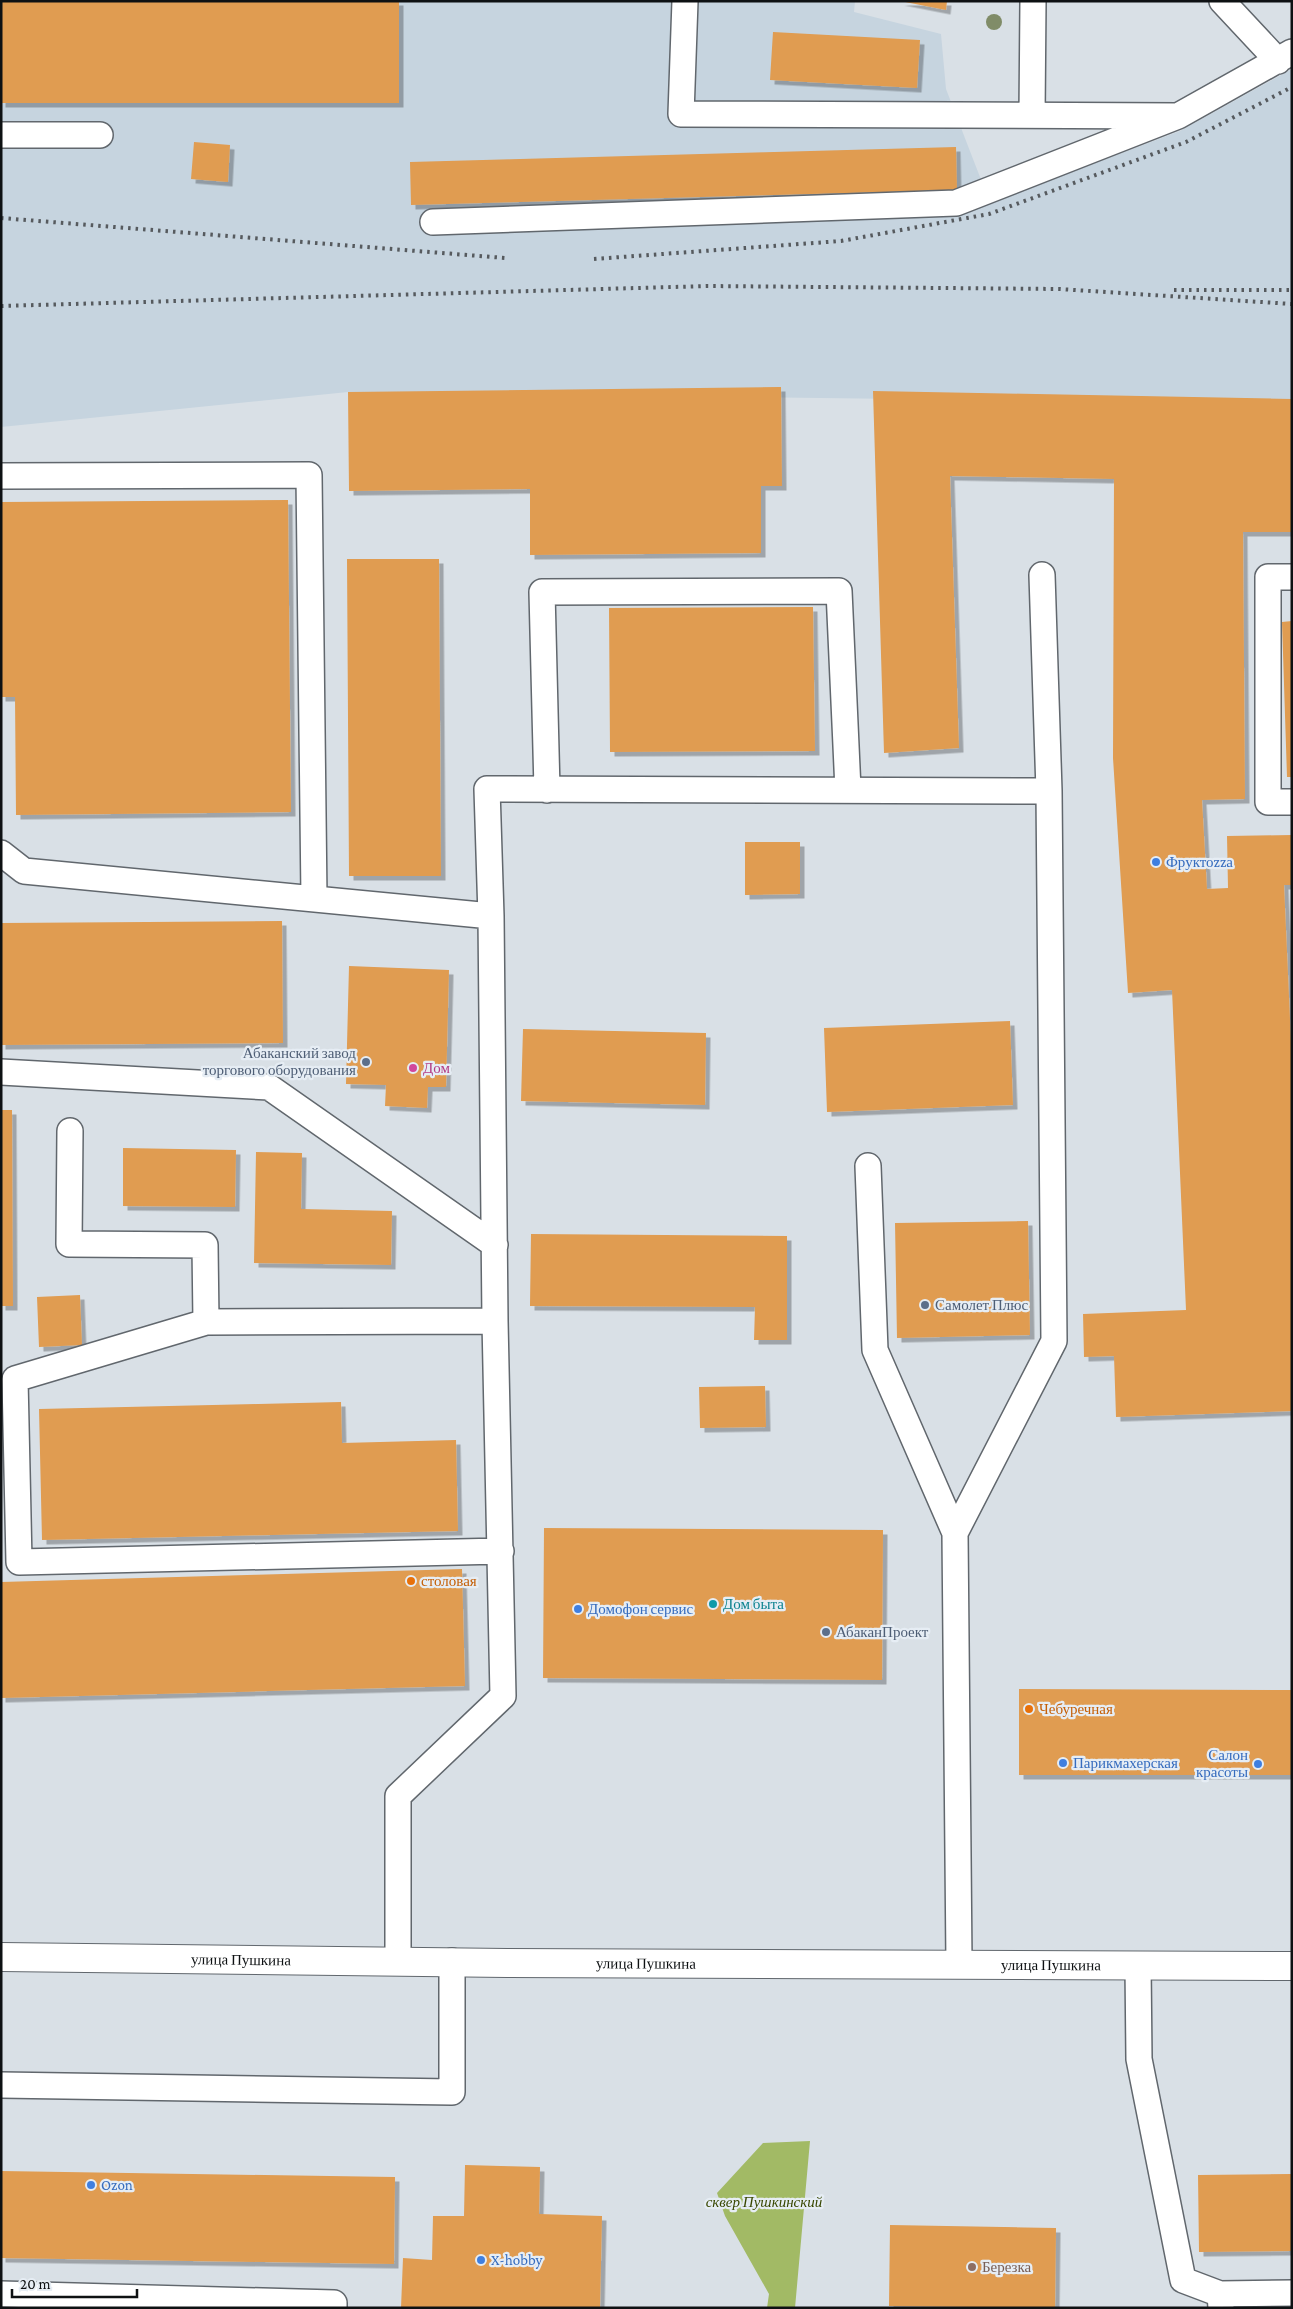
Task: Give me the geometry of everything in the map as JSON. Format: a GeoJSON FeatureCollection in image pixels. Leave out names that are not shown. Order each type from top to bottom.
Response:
{"type":"FeatureCollection","features":[{"type":"Feature","properties":{"kind":"main road","name":"улица Пушкина"},"geometry":{"type":"LineString","coordinates":[[1,1958],[1292,1966]]}},
{"type":"Feature","properties":{"kind":"lane"},"geometry":{"type":"LineString","coordinates":[[685,1],[681,114],[1178,116]]}},
{"type":"Feature","properties":{"kind":"lane"},"geometry":{"type":"LineString","coordinates":[[1032,1],[1032,115]]}},
{"type":"Feature","properties":{"kind":"lane"},"geometry":{"type":"LineString","coordinates":[[433,222],[956,204],[1178,116],[1285,56],[1222,1]]}},
{"type":"Feature","properties":{"kind":"lane"},"geometry":{"type":"LineString","coordinates":[[1,135],[100,135]]}},
{"type":"Feature","properties":{"kind":"lane"},"geometry":{"type":"LineString","coordinates":[[1,476],[309,475],[314,898]]}},
{"type":"Feature","properties":{"kind":"lane"},"geometry":{"type":"LineString","coordinates":[[955,1533],[1054,1340],[1049,790],[1042,575]]}},
{"type":"Feature","properties":{"kind":"lane"},"geometry":{"type":"LineString","coordinates":[[1292,577],[1268,577],[1268,802],[1292,802]]}},
{"type":"Feature","properties":{"kind":"lane"},"geometry":{"type":"LineString","coordinates":[[547,790],[542,592],[839,591],[848,790]]}},
{"type":"Feature","properties":{"kind":"lane"},"geometry":{"type":"LineString","coordinates":[[398,1960],[398,1796],[503,1696],[495,1321],[491,916],[487,789],[1049,790]]}},
{"type":"Feature","properties":{"kind":"lane"},"geometry":{"type":"LineString","coordinates":[[1,853],[24,870],[491,916]]}},
{"type":"Feature","properties":{"kind":"lane"},"geometry":{"type":"LineString","coordinates":[[1,1072],[269,1087],[495,1245]]}},
{"type":"Feature","properties":{"kind":"lane"},"geometry":{"type":"LineString","coordinates":[[70,1131],[69,1244],[205,1245],[206,1322]]}},
{"type":"Feature","properties":{"kind":"lane"},"geometry":{"type":"LineString","coordinates":[[868,1166],[874,1350],[955,1533],[959,1963]]}},
{"type":"Feature","properties":{"kind":"lane"},"geometry":{"type":"LineString","coordinates":[[495,1321],[206,1322],[15,1379],[19,1562],[501,1551]]}},
{"type":"Feature","properties":{"kind":"lane"},"geometry":{"type":"LineString","coordinates":[[1,2085],[452,2092],[452,1961]]}},
{"type":"Feature","properties":{"kind":"lane"},"geometry":{"type":"LineString","coordinates":[[1138,1965],[1139,2059],[1183,2280],[1220,2301],[1292,2294]]}},
{"type":"Feature","properties":{"kind":"lane"},"geometry":{"type":"LineString","coordinates":[[1,2294],[334,2303],[334,2308]]}},
{"type":"Feature","properties":{"kind":"shaded area"},"geometry":{"type":"Polygon","coordinates":[[[1,1],[855,1],[854,12],[941,34],[946,89],[990,203],[1180,131],[1292,69],[1292,404],[348,392],[1,427],[1,1]]]}},
{"type":"Feature","properties":{"kind":"green space","name":"сквер Пушкинский"},"geometry":{"type":"Polygon","coordinates":[[[810,2141],[795,2308],[767,2308],[769,2294],[725,2216],[717,2193],[763,2143],[810,2141]]]}},
{"type":"Feature","properties":{"kind":"building"},"geometry":{"type":"Polygon","coordinates":[[[1,1],[399,1],[399,103],[1,103],[1,1]]]}},
{"type":"Feature","properties":{"kind":"building"},"geometry":{"type":"Polygon","coordinates":[[[900,1],[947,1],[946,10],[900,1]]]}},
{"type":"Feature","properties":{"kind":"building"},"geometry":{"type":"Polygon","coordinates":[[[773,32],[920,40],[917,88],[770,80],[773,32]]]}},
{"type":"Feature","properties":{"kind":"building"},"geometry":{"type":"Polygon","coordinates":[[[194,142],[230,145],[228,182],[191,179],[194,142]]]}},
{"type":"Feature","properties":{"kind":"building"},"geometry":{"type":"Polygon","coordinates":[[[956,147],[957,190],[411,205],[410,162],[956,147]]]}},
{"type":"Feature","properties":{"kind":"building"},"geometry":{"type":"Polygon","coordinates":[[[781,387],[782,486],[761,486],[761,553],[530,555],[530,489],[349,491],[348,392],[781,387]]]}},
{"type":"Feature","properties":{"kind":"building"},"geometry":{"type":"Polygon","coordinates":[[[873,391],[1292,399],[1292,532],[1243,532],[1245,799],[1202,800],[1207,889],[1228,888],[1227,836],[1292,835],[1292,885],[1284,885],[1292,1064],[1292,1411],[1116,1417],[1114,1356],[1084,1357],[1083,1314],[1186,1310],[1172,990],[1128,993],[1113,758],[1114,479],[950,476],[959,748],[884,753],[873,391]]]}},
{"type":"Feature","properties":{"kind":"building"},"geometry":{"type":"Polygon","coordinates":[[[288,500],[291,812],[16,815],[15,697],[1,697],[1,502],[288,500]]]}},
{"type":"Feature","properties":{"kind":"building"},"geometry":{"type":"Polygon","coordinates":[[[347,559],[439,559],[441,876],[349,876],[347,559]]]}},
{"type":"Feature","properties":{"kind":"building"},"geometry":{"type":"Polygon","coordinates":[[[813,607],[815,751],[610,752],[609,608],[813,607]]]}},
{"type":"Feature","properties":{"kind":"building"},"geometry":{"type":"Polygon","coordinates":[[[1292,621],[1292,777],[1287,777],[1282,622],[1292,621]]]}},
{"type":"Feature","properties":{"kind":"building"},"geometry":{"type":"Polygon","coordinates":[[[745,842],[800,842],[800,894],[745,895],[745,842]]]}},
{"type":"Feature","properties":{"kind":"building"},"geometry":{"type":"Polygon","coordinates":[[[282,921],[283,1043],[1,1045],[1,923],[282,921]]]}},
{"type":"Feature","properties":{"kind":"building"},"geometry":{"type":"Polygon","coordinates":[[[349,966],[449,970],[446,1087],[428,1087],[427,1108],[385,1106],[386,1085],[346,1084],[349,966]]]}},
{"type":"Feature","properties":{"kind":"building"},"geometry":{"type":"Polygon","coordinates":[[[1010,1021],[1013,1105],[827,1112],[824,1028],[1010,1021]]]}},
{"type":"Feature","properties":{"kind":"building"},"geometry":{"type":"Polygon","coordinates":[[[523,1029],[706,1033],[705,1105],[521,1101],[523,1029]]]}},
{"type":"Feature","properties":{"kind":"building"},"geometry":{"type":"Polygon","coordinates":[[[1,1110],[12,1110],[13,1306],[1,1306],[1,1110]]]}},
{"type":"Feature","properties":{"kind":"building"},"geometry":{"type":"Polygon","coordinates":[[[123,1148],[236,1150],[235,1207],[123,1206],[123,1148]]]}},
{"type":"Feature","properties":{"kind":"building"},"geometry":{"type":"Polygon","coordinates":[[[256,1152],[302,1153],[301,1209],[392,1211],[391,1265],[254,1263],[256,1152]]]}},
{"type":"Feature","properties":{"kind":"building"},"geometry":{"type":"Polygon","coordinates":[[[1028,1221],[1030,1335],[897,1338],[895,1223],[1028,1221]]]}},
{"type":"Feature","properties":{"kind":"building"},"geometry":{"type":"Polygon","coordinates":[[[531,1234],[787,1236],[787,1340],[754,1340],[755,1307],[530,1306],[531,1234]]]}},
{"type":"Feature","properties":{"kind":"building"},"geometry":{"type":"Polygon","coordinates":[[[80,1295],[82,1345],[39,1347],[37,1297],[80,1295]]]}},
{"type":"Feature","properties":{"kind":"building"},"geometry":{"type":"Polygon","coordinates":[[[765,1386],[766,1427],[700,1428],[699,1387],[765,1386]]]}},
{"type":"Feature","properties":{"kind":"building"},"geometry":{"type":"Polygon","coordinates":[[[341,1402],[342,1443],[456,1440],[458,1531],[42,1540],[39,1409],[341,1402]]]}},
{"type":"Feature","properties":{"kind":"building","name":"Дом быта"},"geometry":{"type":"Polygon","coordinates":[[[544,1528],[883,1530],[882,1680],[543,1678],[544,1528]]]}},
{"type":"Feature","properties":{"kind":"building"},"geometry":{"type":"Polygon","coordinates":[[[462,1569],[465,1686],[1,1698],[1,1582],[462,1569]]]}},
{"type":"Feature","properties":{"kind":"building"},"geometry":{"type":"Polygon","coordinates":[[[1019,1689],[1292,1690],[1292,1775],[1019,1775],[1019,1689]]]}},
{"type":"Feature","properties":{"kind":"building"},"geometry":{"type":"Polygon","coordinates":[[[465,2165],[540,2167],[539,2214],[602,2216],[600,2308],[401,2308],[403,2258],[432,2260],[433,2216],[464,2216],[465,2165]]]}},
{"type":"Feature","properties":{"kind":"building"},"geometry":{"type":"Polygon","coordinates":[[[1,2171],[395,2177],[394,2264],[1,2258],[1,2171]]]}},
{"type":"Feature","properties":{"kind":"building"},"geometry":{"type":"Polygon","coordinates":[[[1292,2174],[1292,2251],[1199,2252],[1198,2175],[1292,2174]]]}},
{"type":"Feature","properties":{"kind":"building","name":"Березка"},"geometry":{"type":"Polygon","coordinates":[[[890,2225],[1056,2228],[1055,2308],[889,2306],[890,2225]]]}},
{"type":"Feature","properties":{"kind":"railway"},"geometry":{"type":"LineString","coordinates":[[594,259],[841,241],[989,214],[1186,142],[1292,87]]}},
{"type":"Feature","properties":{"kind":"railway"},"geometry":{"type":"LineString","coordinates":[[1,218],[505,258]]}},
{"type":"Feature","properties":{"kind":"railway"},"geometry":{"type":"LineString","coordinates":[[1,306],[708,286],[1059,289],[1292,304]]}},
{"type":"Feature","properties":{"kind":"railway"},"geometry":{"type":"LineString","coordinates":[[1174,290],[1292,290]]}},
{"type":"Feature","properties":{"kind":"place","name":"Фруктоzzа"},"geometry":{"type":"Point","coordinates":[1156,862]}},
{"type":"Feature","properties":{"kind":"place","name":"Абаканский завод торгового оборудования"},"geometry":{"type":"Point","coordinates":[366,1062]}},
{"type":"Feature","properties":{"kind":"place","name":"Дом"},"geometry":{"type":"Point","coordinates":[413,1068]}},
{"type":"Feature","properties":{"kind":"place","name":"Самолет Плюс"},"geometry":{"type":"Point","coordinates":[925,1305]}},
{"type":"Feature","properties":{"kind":"place","name":"столовая"},"geometry":{"type":"Point","coordinates":[411,1581]}},
{"type":"Feature","properties":{"kind":"place","name":"Дом быта"},"geometry":{"type":"Point","coordinates":[713,1604]}},
{"type":"Feature","properties":{"kind":"place","name":"Домофон сервис"},"geometry":{"type":"Point","coordinates":[578,1609]}},
{"type":"Feature","properties":{"kind":"place","name":"АбаканПроект"},"geometry":{"type":"Point","coordinates":[826,1632]}},
{"type":"Feature","properties":{"kind":"place","name":"Чебуречная"},"geometry":{"type":"Point","coordinates":[1029,1709]}},
{"type":"Feature","properties":{"kind":"place","name":"Парикмахерская"},"geometry":{"type":"Point","coordinates":[1063,1763]}},
{"type":"Feature","properties":{"kind":"place","name":"Салон красоты"},"geometry":{"type":"Point","coordinates":[1258,1764]}},
{"type":"Feature","properties":{"kind":"place","name":"Ozon"},"geometry":{"type":"Point","coordinates":[91,2185]}},
{"type":"Feature","properties":{"kind":"place","name":"X-hobby"},"geometry":{"type":"Point","coordinates":[481,2260]}},
{"type":"Feature","properties":{"kind":"place","name":"Березка"},"geometry":{"type":"Point","coordinates":[972,2267]}}]}
